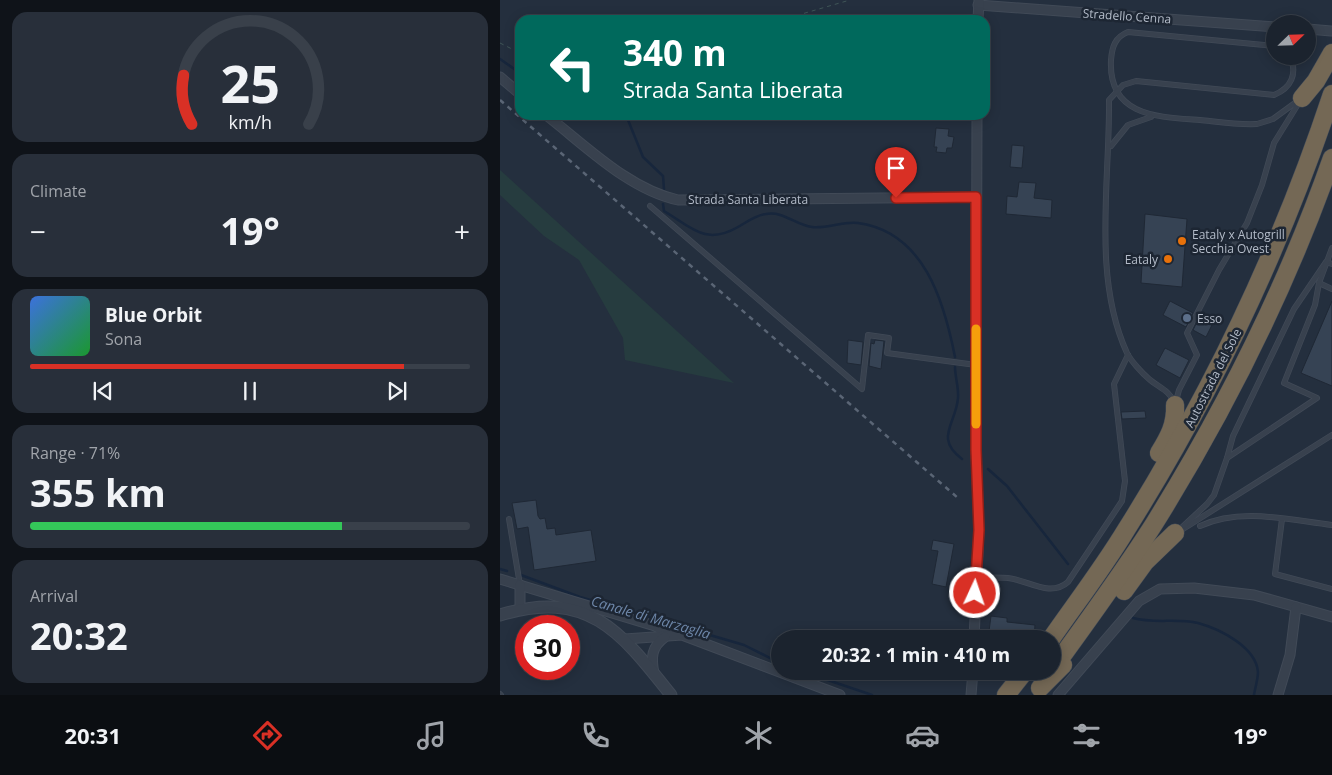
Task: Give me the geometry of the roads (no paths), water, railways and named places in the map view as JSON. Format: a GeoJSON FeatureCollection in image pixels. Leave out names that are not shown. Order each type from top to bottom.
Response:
{"type":"FeatureCollection","features":[{"type":"Feature","properties":{"kind":"highway"},"geometry":{"type":"LineString","coordinates":[[1302,98],[1316,81],[1332,53]]}},
{"type":"Feature","properties":{"kind":"highway","name":"Autostrada del Sole"},"geometry":{"type":"LineString","coordinates":[[1057,630],[1126,531],[1186,431],[1253,299],[1294,203],[1332,94]]}},
{"type":"Feature","properties":{"kind":"highway","name":"Autostrada del Sole"},"geometry":{"type":"LineString","coordinates":[[1061,658],[1153,525],[1225,400],[1282,281],[1332,158]]}},
{"type":"Feature","properties":{"kind":"highway"},"geometry":{"type":"LineString","coordinates":[[1126,531],[1140,488],[1170,434],[1175,418],[1175,405]]}},
{"type":"Feature","properties":{"kind":"highway"},"geometry":{"type":"LineString","coordinates":[[1037,691],[1087,641],[1145,562],[1175,533]]}},
{"type":"Feature","properties":{"kind":"highway"},"geometry":{"type":"LineString","coordinates":[[1006,695],[1018,680]]}},
{"type":"Feature","properties":{"kind":"highway","name":"Autostrada del Sole"},"geometry":{"type":"LineString","coordinates":[[1037,691],[1045,680]]}},
{"type":"Feature","properties":{"kind":"street","name":"Stradello Cenna"},"geometry":{"type":"LineString","coordinates":[[979,3],[1266,26]]}},
{"type":"Feature","properties":{"kind":"street"},"geometry":{"type":"LineString","coordinates":[[1316,30],[1331,31]]}},
{"type":"Feature","properties":{"kind":"street"},"geometry":{"type":"LineString","coordinates":[[500,76],[515,90]]}},
{"type":"Feature","properties":{"kind":"street","name":"Strada Santa Liberata"},"geometry":{"type":"LineString","coordinates":[[552,120],[634,183],[652,193],[678,200],[976,197]]}},
{"type":"Feature","properties":{"kind":"street"},"geometry":{"type":"LineString","coordinates":[[974,630],[979,530],[976,450],[977,120]]}},
{"type":"Feature","properties":{"kind":"street"},"geometry":{"type":"LineString","coordinates":[[500,579],[655,626],[670,634]]}},
{"type":"Feature","properties":{"kind":"street"},"geometry":{"type":"LineString","coordinates":[[520,585],[520,608]]}},
{"type":"Feature","properties":{"kind":"street"},"geometry":{"type":"LineString","coordinates":[[1058,695],[1138,601],[1160,589],[1194,588],[1254,595],[1332,617]]}},
{"type":"Feature","properties":{"kind":"street"},"geometry":{"type":"LineString","coordinates":[[500,623],[504,614],[520,608],[550,606],[578,611],[602,621],[625,639],[671,695]]}},
{"type":"Feature","properties":{"kind":"street"},"geometry":{"type":"LineString","coordinates":[[1278,695],[1290,655],[1296,607]]}},
{"type":"Feature","properties":{"kind":"street"},"geometry":{"type":"LineString","coordinates":[[654,674],[653,650],[656,644],[670,634]]}},
{"type":"Feature","properties":{"kind":"street"},"geometry":{"type":"LineString","coordinates":[[625,639],[649,639],[670,634],[682,635],[840,695]]}},
{"type":"Feature","properties":{"kind":"street"},"geometry":{"type":"LineString","coordinates":[[971,695],[972,680]]}},
{"type":"Feature","properties":{"kind":"lane"},"geometry":{"type":"LineString","coordinates":[[1266,45],[1128,32],[1117,39],[1112,49],[1112,73],[1118,90],[1134,108],[1152,116],[1258,124],[1273,119],[1302,98]]}},
{"type":"Feature","properties":{"kind":"lane"},"geometry":{"type":"LineString","coordinates":[[1175,405],[1166,390],[1149,380],[1128,355],[1109,290],[1105,254],[1110,148],[1109,100],[1123,85],[1136,82],[1274,95],[1283,91],[1291,80],[1294,65]]}},
{"type":"Feature","properties":{"kind":"lane"},"geometry":{"type":"LineString","coordinates":[[1175,405],[1179,390],[1197,355],[1187,333],[1219,270],[1247,224],[1262,185],[1274,144],[1302,98]]}},
{"type":"Feature","properties":{"kind":"lane"},"geometry":{"type":"LineString","coordinates":[[1110,148],[1128,125],[1152,116]]}},
{"type":"Feature","properties":{"kind":"lane"},"geometry":{"type":"LineString","coordinates":[[650,206],[862,389],[868,335],[889,338],[887,354],[976,365]]}},
{"type":"Feature","properties":{"kind":"lane"},"geometry":{"type":"LineString","coordinates":[[1227,458],[1317,398],[1284,383],[1315,305],[1319,283],[1332,248]]}},
{"type":"Feature","properties":{"kind":"lane"},"geometry":{"type":"LineString","coordinates":[[1326,262],[1332,264]]}},
{"type":"Feature","properties":{"kind":"lane"},"geometry":{"type":"LineString","coordinates":[[1175,533],[1208,504],[1214,494],[1233,436],[1294,309],[1326,262]]}},
{"type":"Feature","properties":{"kind":"lane"},"geometry":{"type":"LineString","coordinates":[[1319,283],[1332,289]]}},
{"type":"Feature","properties":{"kind":"lane"},"geometry":{"type":"LineString","coordinates":[[976,577],[1010,578],[1050,589],[1063,586],[1068,582],[1122,501],[1125,481],[1114,384],[1128,355]]}},
{"type":"Feature","properties":{"kind":"lane"},"geometry":{"type":"LineString","coordinates":[[1175,533],[1205,517],[1332,435]]}},
{"type":"Feature","properties":{"kind":"lane"},"geometry":{"type":"LineString","coordinates":[[1200,526],[1227,517],[1244,516],[1332,525]]}},
{"type":"Feature","properties":{"kind":"lane"},"geometry":{"type":"LineString","coordinates":[[509,519],[520,585]]}},
{"type":"Feature","properties":{"kind":"lane"},"geometry":{"type":"LineString","coordinates":[[1282,519],[1275,574],[1332,590]]}},
{"type":"Feature","properties":{"kind":"waterway"},"geometry":{"type":"LineString","coordinates":[[500,59],[515,70]]}},
{"type":"Feature","properties":{"kind":"waterway"},"geometry":{"type":"LineString","coordinates":[[628,120],[643,157],[663,176],[664,189]]}},
{"type":"Feature","properties":{"kind":"waterway"},"geometry":{"type":"LineString","coordinates":[[663,204],[664,211],[691,228],[707,235],[726,232],[766,214],[778,214],[812,227],[858,223],[881,229],[899,240],[915,255],[927,272],[937,292],[955,357]]}},
{"type":"Feature","properties":{"kind":"waterway"},"geometry":{"type":"LineString","coordinates":[[955,367],[958,398],[948,437],[949,444],[962,459]]}},
{"type":"Feature","properties":{"kind":"waterway"},"geometry":{"type":"LineString","coordinates":[[988,469],[1007,486],[1068,564]]}},
{"type":"Feature","properties":{"kind":"waterway","name":"Canale di Marzaglia"},"geometry":{"type":"LineString","coordinates":[[500,569],[507,571]]}},
{"type":"Feature","properties":{"kind":"waterway","name":"Canale di Marzaglia"},"geometry":{"type":"LineString","coordinates":[[521,575],[580,597],[744,645],[771,658]]}},
{"type":"Feature","properties":{"kind":"waterway"},"geometry":{"type":"LineString","coordinates":[[1133,618],[1149,621],[1198,623],[1236,640],[1256,663],[1258,675],[1254,695]]}},
{"type":"Feature","properties":{"kind":"waterway","name":"Canale di Marzaglia"},"geometry":{"type":"LineString","coordinates":[[828,680],[872,695]]}},
{"type":"Feature","properties":{"kind":"railway"},"geometry":{"type":"LineString","coordinates":[[500,100],[515,113]]}},
{"type":"Feature","properties":{"kind":"railway"},"geometry":{"type":"LineString","coordinates":[[523,120],[958,498]]}},
{"type":"Feature","properties":{"kind":"place","name":"Eataly x Autogrill Secchia Ovest"},"geometry":{"type":"Point","coordinates":[1182,241]}},
{"type":"Feature","properties":{"kind":"place","name":"Eataly"},"geometry":{"type":"Point","coordinates":[1168,259]}},
{"type":"Feature","properties":{"kind":"place","name":"Esso"},"geometry":{"type":"Point","coordinates":[1187,318]}}]}
